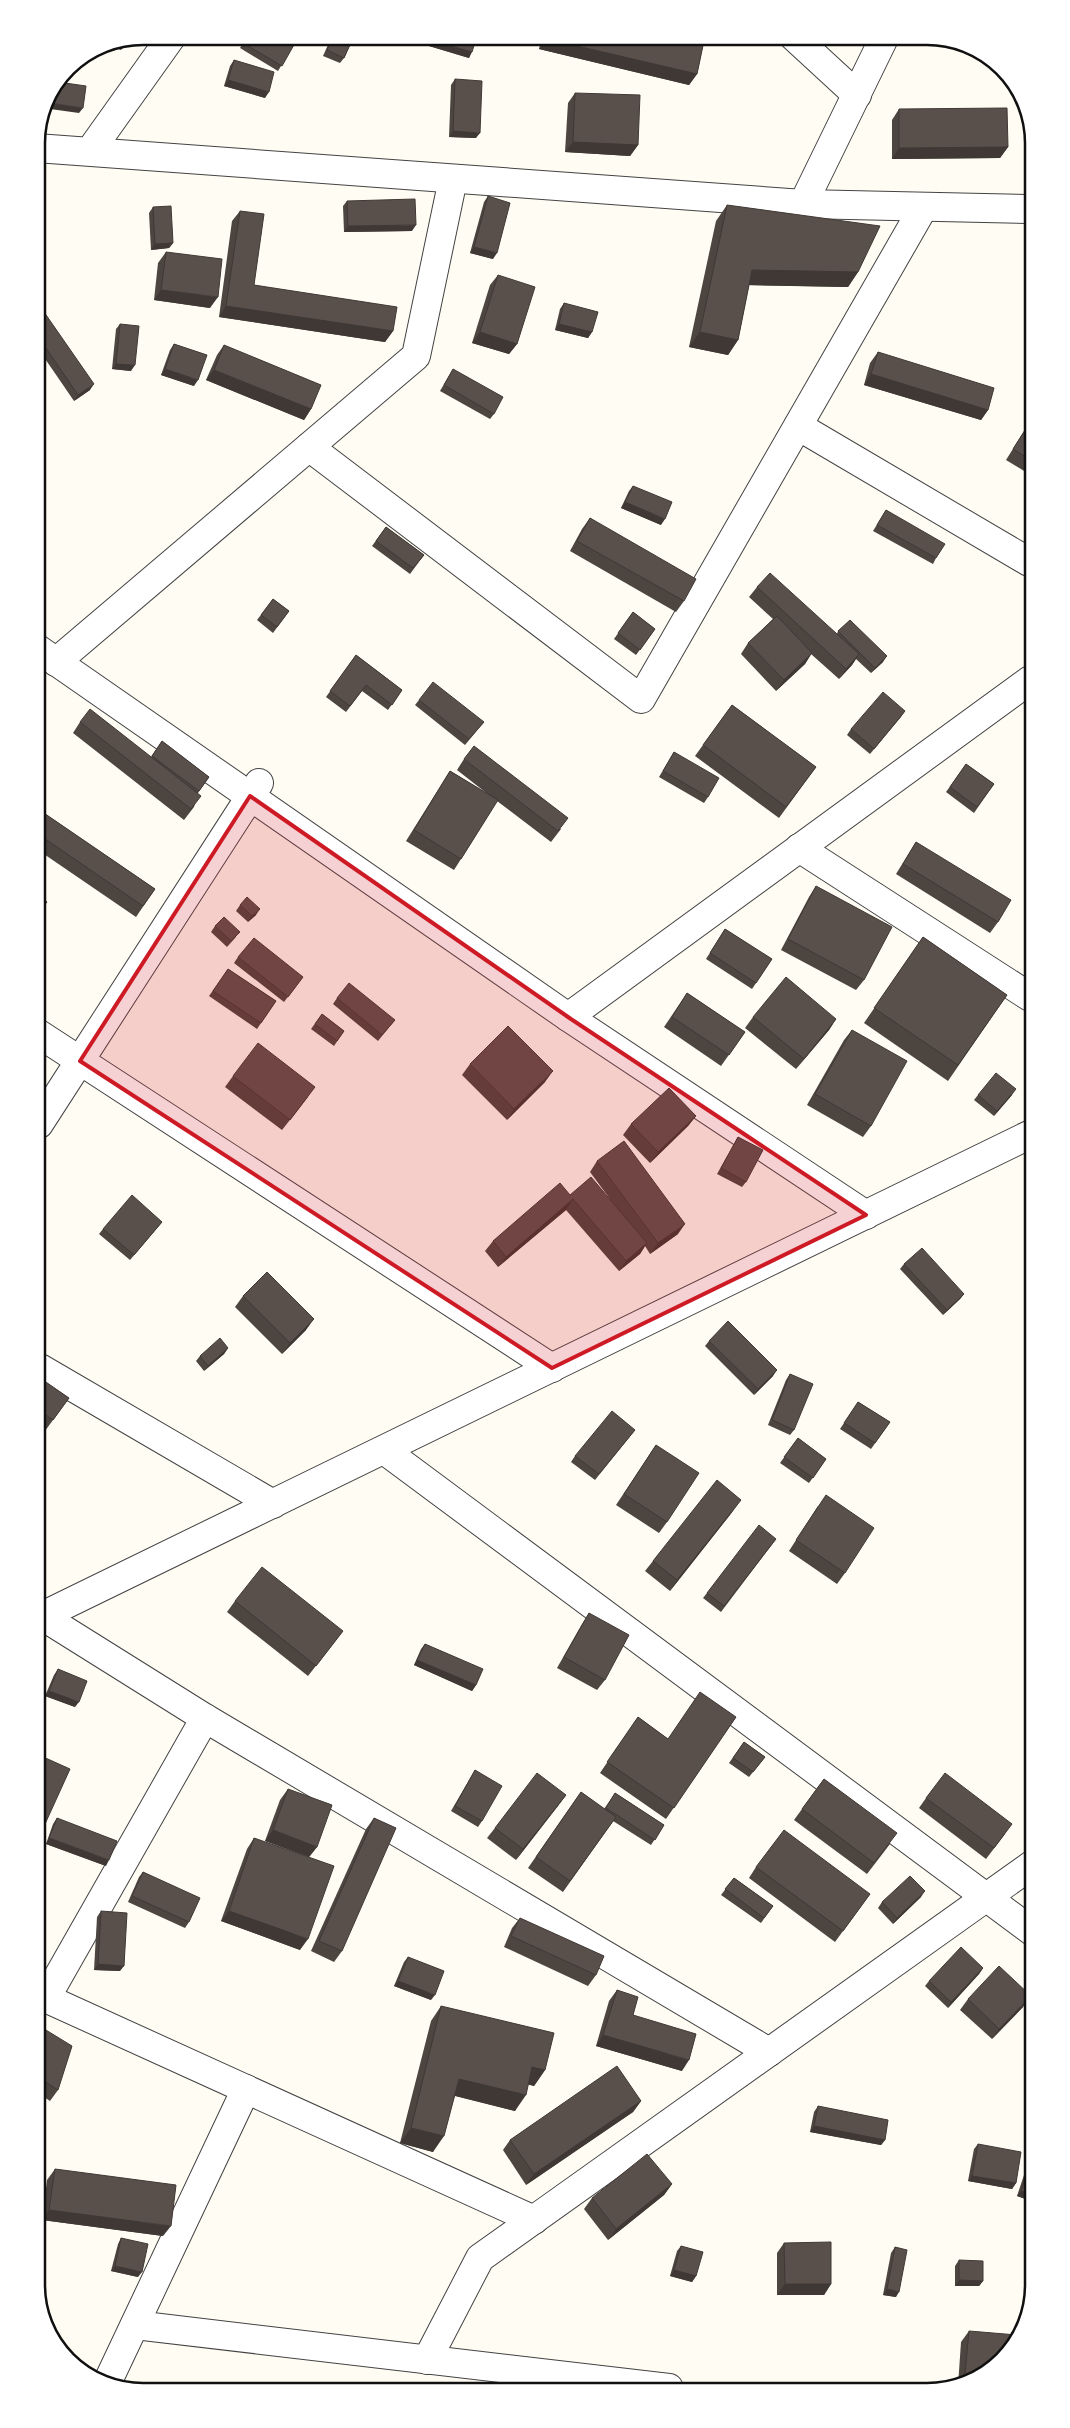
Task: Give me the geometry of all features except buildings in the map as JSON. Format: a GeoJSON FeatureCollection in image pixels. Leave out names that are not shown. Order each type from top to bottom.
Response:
{"type":"FeatureCollection","features":[{"type":"Feature","properties":{"kind":"street"},"geometry":{"type":"LineString","coordinates":[[90,151],[166,45]]}},
{"type":"Feature","properties":{"kind":"street"},"geometry":{"type":"LineString","coordinates":[[803,45],[857,95]]}},
{"type":"Feature","properties":{"kind":"street"},"geometry":{"type":"LineString","coordinates":[[803,204],[881,45]]}},
{"type":"Feature","properties":{"kind":"street"},"geometry":{"type":"LineString","coordinates":[[45,148],[803,204],[1025,209]]}},
{"type":"Feature","properties":{"kind":"street"},"geometry":{"type":"LineString","coordinates":[[454,179],[416,356],[310,447],[47,656],[255,790],[568,1017],[866,1215]]}},
{"type":"Feature","properties":{"kind":"street"},"geometry":{"type":"LineString","coordinates":[[310,447],[641,699],[924,208]]}},
{"type":"Feature","properties":{"kind":"street"},"geometry":{"type":"LineString","coordinates":[[798,426],[1025,560]]}},
{"type":"Feature","properties":{"kind":"street"},"geometry":{"type":"LineString","coordinates":[[568,1017],[1025,684]]}},
{"type":"Feature","properties":{"kind":"street"},"geometry":{"type":"LineString","coordinates":[[45,1115],[255,790]]}},
{"type":"Feature","properties":{"kind":"street"},"geometry":{"type":"LineString","coordinates":[[799,848],[1025,994]]}},
{"type":"Feature","properties":{"kind":"street"},"geometry":{"type":"LineString","coordinates":[[45,1038],[552,1368]]}},
{"type":"Feature","properties":{"kind":"street"},"geometry":{"type":"LineString","coordinates":[[45,1615],[1025,1137]]}},
{"type":"Feature","properties":{"kind":"street"},"geometry":{"type":"LineString","coordinates":[[45,1371],[273,1504]]}},
{"type":"Feature","properties":{"kind":"street"},"geometry":{"type":"LineString","coordinates":[[384,1450],[1025,1926]]}},
{"type":"Feature","properties":{"kind":"street"},"geometry":{"type":"LineString","coordinates":[[45,1619],[205,1718],[769,2052]]}},
{"type":"Feature","properties":{"kind":"street"},"geometry":{"type":"LineString","coordinates":[[45,1995],[205,1718]]}},
{"type":"Feature","properties":{"kind":"street"},"geometry":{"type":"LineString","coordinates":[[427,2360],[480,2258],[1025,1870]]}},
{"type":"Feature","properties":{"kind":"street"},"geometry":{"type":"LineString","coordinates":[[45,1997],[534,2220]]}},
{"type":"Feature","properties":{"kind":"street"},"geometry":{"type":"LineString","coordinates":[[110,2378],[246,2089]]}},
{"type":"Feature","properties":{"kind":"street"},"geometry":{"type":"LineString","coordinates":[[135,2325],[626,2383]]}},
{"type":"Feature","properties":{"kind":"highlighted area"},"geometry":{"type":"Polygon","coordinates":[[[250,796],[568,1017],[866,1215],[552,1368],[80,1061],[250,796]]]}}]}
